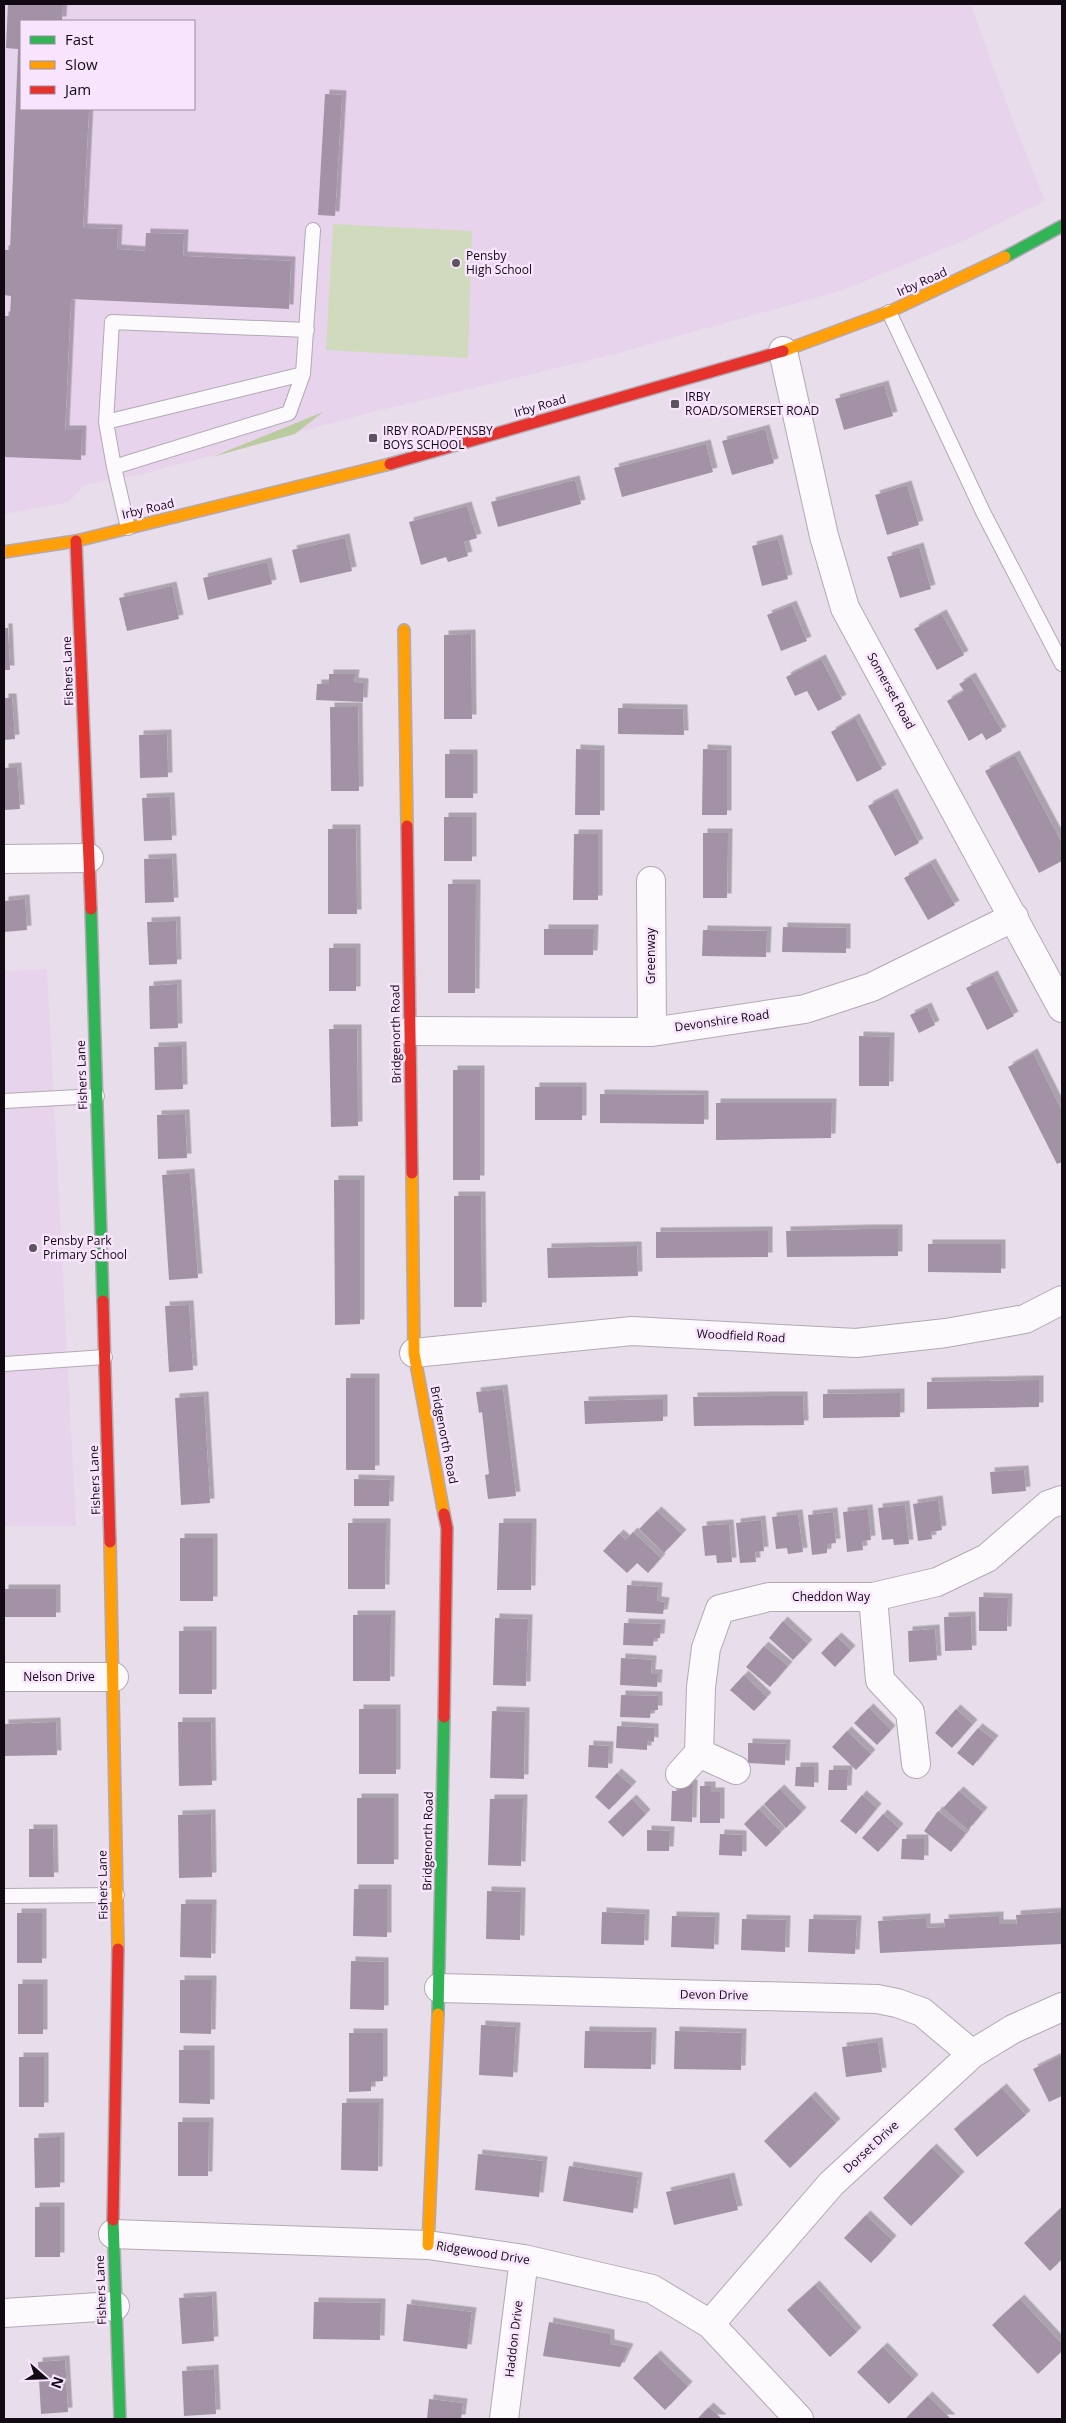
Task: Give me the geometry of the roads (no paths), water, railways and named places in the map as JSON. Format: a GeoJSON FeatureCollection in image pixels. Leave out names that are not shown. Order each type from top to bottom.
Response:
{"type":"FeatureCollection","features":[{"type":"Feature","properties":{"kind":"street","name":"Irby Road"},"geometry":{"type":"LineString","coordinates":[[4,552],[76,541],[358,473],[845,331],[1000,262],[1062,226]]}},
{"type":"Feature","properties":{"kind":"street","name":"Somerset Road"},"geometry":{"type":"LineString","coordinates":[[783,350],[824,536],[845,608],[1062,1008]]}},
{"type":"Feature","properties":{"kind":"street","name":"Fishers Lane"},"geometry":{"type":"LineString","coordinates":[[76,541],[97,1096],[114,1677],[117,1895],[113,2234],[120,2419]]}},
{"type":"Feature","properties":{"kind":"street","name":"Bridgenorth Road"},"geometry":{"type":"LineString","coordinates":[[404,630],[414,1353],[447,1528],[439,1988],[428,2245]]}},
{"type":"Feature","properties":{"kind":"street"},"geometry":{"type":"LineString","coordinates":[[4,860],[89,858]]}},
{"type":"Feature","properties":{"kind":"street","name":"Greenway"},"geometry":{"type":"LineString","coordinates":[[651,881],[652,1032]]}},
{"type":"Feature","properties":{"kind":"street","name":"Devonshire Road"},"geometry":{"type":"LineString","coordinates":[[410,1031],[652,1032],[805,1009],[872,987],[1014,917]]}},
{"type":"Feature","properties":{"kind":"street","name":"Woodfield Road"},"geometry":{"type":"LineString","coordinates":[[414,1353],[632,1331],[856,1342],[946,1333],[1025,1319],[1062,1300]]}},
{"type":"Feature","properties":{"kind":"street","name":"Cheddon Way"},"geometry":{"type":"LineString","coordinates":[[699,1753],[701,1687],[706,1648],[720,1609],[769,1597],[873,1597],[937,1582],[987,1558],[1048,1505],[1062,1500]]}},
{"type":"Feature","properties":{"kind":"street"},"geometry":{"type":"LineString","coordinates":[[873,1597],[880,1680],[910,1712],[916,1764]]}},
{"type":"Feature","properties":{"kind":"street","name":"Nelson Drive"},"geometry":{"type":"LineString","coordinates":[[4,1677],[114,1677]]}},
{"type":"Feature","properties":{"kind":"street"},"geometry":{"type":"LineString","coordinates":[[680,1774],[699,1753],[736,1770]]}},
{"type":"Feature","properties":{"kind":"street","name":"Devon Drive"},"geometry":{"type":"LineString","coordinates":[[439,1988],[877,1999],[897,2003],[922,2012],[972,2054]]}},
{"type":"Feature","properties":{"kind":"street","name":"Dorset Drive"},"geometry":{"type":"LineString","coordinates":[[710,2324],[831,2184],[972,2054],[1013,2029],[1062,2007]]}},
{"type":"Feature","properties":{"kind":"street","name":"Ridgewood Drive"},"geometry":{"type":"LineString","coordinates":[[113,2234],[428,2245],[524,2259],[652,2289],[710,2324],[799,2419]]}},
{"type":"Feature","properties":{"kind":"street","name":"Haddon Drive"},"geometry":{"type":"LineString","coordinates":[[504,2419],[524,2259]]}},
{"type":"Feature","properties":{"kind":"street"},"geometry":{"type":"LineString","coordinates":[[4,2313],[115,2306]]}},
{"type":"Feature","properties":{"kind":"lane"},"geometry":{"type":"LineString","coordinates":[[114,467],[289,413],[302,374],[307,330],[313,230]]}},
{"type":"Feature","properties":{"kind":"lane"},"geometry":{"type":"LineString","coordinates":[[889,312],[983,512],[1062,664]]}},
{"type":"Feature","properties":{"kind":"lane"},"geometry":{"type":"LineString","coordinates":[[128,528],[106,422],[112,322],[307,330]]}},
{"type":"Feature","properties":{"kind":"lane"},"geometry":{"type":"LineString","coordinates":[[106,422],[302,374]]}},
{"type":"Feature","properties":{"kind":"lane"},"geometry":{"type":"LineString","coordinates":[[4,1101],[97,1096]]}},
{"type":"Feature","properties":{"kind":"lane"},"geometry":{"type":"LineString","coordinates":[[4,1364],[105,1357]]}},
{"type":"Feature","properties":{"kind":"lane"},"geometry":{"type":"LineString","coordinates":[[4,1896],[117,1895]]}},
{"type":"Feature","properties":{"kind":"place","name":"Pensby High School"},"geometry":{"type":"Point","coordinates":[456,263]}},
{"type":"Feature","properties":{"kind":"place","name":"IRBY ROAD/SOMERSET ROAD"},"geometry":{"type":"Point","coordinates":[675,404]}},
{"type":"Feature","properties":{"kind":"place","name":"IRBY ROAD/PENSBY BOYS SCHOOL"},"geometry":{"type":"Point","coordinates":[373,438]}},
{"type":"Feature","properties":{"kind":"place","name":"Pensby Park Primary School"},"geometry":{"type":"Point","coordinates":[33,1248]}}]}
